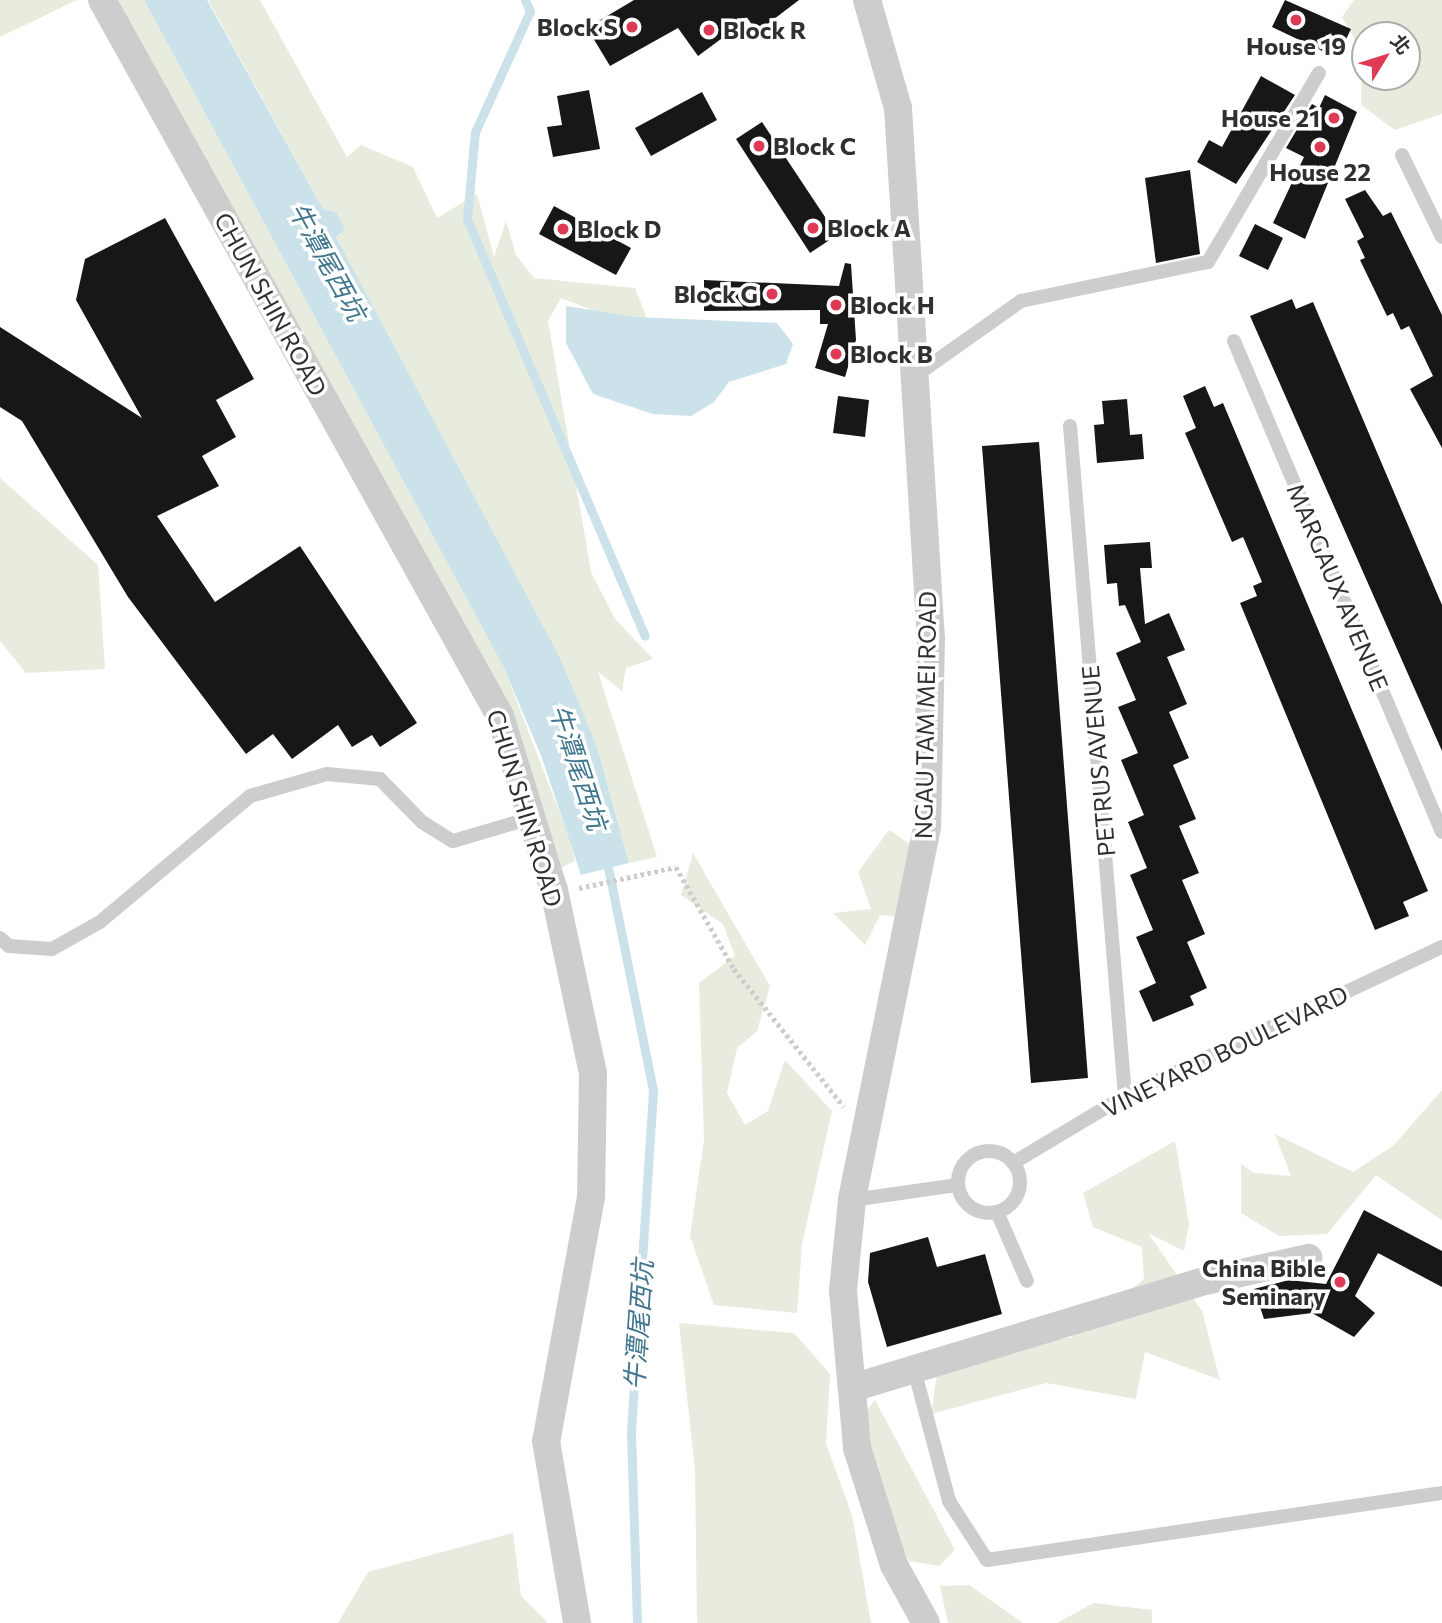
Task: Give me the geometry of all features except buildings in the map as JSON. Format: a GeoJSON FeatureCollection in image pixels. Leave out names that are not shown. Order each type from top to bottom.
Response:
{"type":"FeatureCollection","features":[{"type":"Feature","properties":{"kind":"street","name":"CHUN SHIN ROAD"},"geometry":{"type":"LineString","coordinates":[[103,0],[500,716],[555,893],[593,1073],[591,1197],[546,1441],[577,1623]]}},
{"type":"Feature","properties":{"kind":"street","name":"NGAU TAM MEI ROAD"},"geometry":{"type":"LineString","coordinates":[[867,0],[898,108],[931,639],[927,827],[852,1200],[843,1290],[857,1448],[877,1517],[926,1623]]}},
{"type":"Feature","properties":{"kind":"street"},"geometry":{"type":"LineString","coordinates":[[852,1388],[1205,1281],[1308,1258]]}},
{"type":"Feature","properties":{"kind":"lane"},"geometry":{"type":"LineString","coordinates":[[915,376],[1021,301],[1208,262],[1319,73]]}},
{"type":"Feature","properties":{"kind":"lane"},"geometry":{"type":"LineString","coordinates":[[1402,155],[1442,237]]}},
{"type":"Feature","properties":{"kind":"lane","name":"MARGAUX AVENUE"},"geometry":{"type":"LineString","coordinates":[[1234,341],[1442,832]]}},
{"type":"Feature","properties":{"kind":"lane","name":"PETRUS AVENUE"},"geometry":{"type":"LineString","coordinates":[[1070,426],[1125,1096]]}},
{"type":"Feature","properties":{"kind":"lane"},"geometry":{"type":"LineString","coordinates":[[0,938],[9,946],[52,949],[100,922],[250,796],[327,774],[380,779],[422,822],[453,841],[531,818]]}},
{"type":"Feature","properties":{"kind":"lane","name":"VINEYARD BOULEVARD"},"geometry":{"type":"LineString","coordinates":[[1013,1163],[1125,1096],[1442,947]]}},
{"type":"Feature","properties":{"kind":"lane"},"geometry":{"type":"LineString","coordinates":[[996,1153],[1013,1163],[1019,1191],[997,1212],[967,1204],[958,1185],[962,1166],[977,1154],[996,1153]]}},
{"type":"Feature","properties":{"kind":"lane"},"geometry":{"type":"LineString","coordinates":[[852,1200],[958,1185]]}},
{"type":"Feature","properties":{"kind":"lane"},"geometry":{"type":"LineString","coordinates":[[997,1212],[1027,1281]]}},
{"type":"Feature","properties":{"kind":"lane"},"geometry":{"type":"LineString","coordinates":[[914,1369],[949,1501],[987,1560],[1442,1493]]}},
{"type":"Feature","properties":{"kind":"path"},"geometry":{"type":"LineString","coordinates":[[555,893],[666,867],[677,867],[734,969],[817,1079],[850,1114],[869,1121]]}},
{"type":"Feature","properties":{"kind":"shaded area"},"geometry":{"type":"Polygon","coordinates":[[[0,0],[77,0],[0,37],[0,0]]]}},
{"type":"Feature","properties":{"kind":"shaded area"},"geometry":{"type":"Polygon","coordinates":[[[118,0],[144,0],[504,668],[569,837],[575,861],[556,870],[537,807],[118,0]]]}},
{"type":"Feature","properties":{"kind":"shaded area"},"geometry":{"type":"Polygon","coordinates":[[[208,0],[260,0],[347,157],[361,145],[413,167],[437,218],[477,194],[494,257],[506,221],[516,255],[534,278],[635,288],[653,334],[561,298],[548,321],[591,572],[615,619],[653,659],[626,668],[622,691],[598,672],[657,857],[629,863],[598,750],[336,237],[342,233],[336,212],[323,209],[208,0]]]}},
{"type":"Feature","properties":{"kind":"shaded area"},"geometry":{"type":"Polygon","coordinates":[[[1354,0],[1442,0],[1442,114],[1395,130],[1361,105],[1361,91],[1421,91],[1421,21],[1351,21],[1351,33],[1342,17],[1354,0]]]}},
{"type":"Feature","properties":{"kind":"shaded area"},"geometry":{"type":"Polygon","coordinates":[[[0,478],[98,565],[105,669],[26,673],[0,641],[0,478]]]}},
{"type":"Feature","properties":{"kind":"shaded area"},"geometry":{"type":"Polygon","coordinates":[[[889,830],[911,845],[901,917],[880,915],[865,945],[833,913],[871,909],[858,872],[889,830]]]}},
{"type":"Feature","properties":{"kind":"shaded area"},"geometry":{"type":"Polygon","coordinates":[[[693,853],[770,986],[757,1031],[737,1048],[727,1093],[745,1125],[768,1111],[785,1060],[832,1111],[802,1244],[797,1313],[714,1305],[690,1236],[704,1140],[699,983],[735,956],[723,924],[681,895],[693,853]]]}},
{"type":"Feature","properties":{"kind":"shaded area"},"geometry":{"type":"Polygon","coordinates":[[[1442,1090],[1442,1220],[1376,1175],[1327,1234],[1279,1236],[1241,1213],[1241,1164],[1254,1173],[1291,1176],[1275,1134],[1353,1172],[1394,1145],[1442,1090]]]}},
{"type":"Feature","properties":{"kind":"shaded area"},"geometry":{"type":"Polygon","coordinates":[[[1175,1141],[1189,1224],[1184,1251],[1148,1233],[1202,1311],[1220,1380],[1145,1352],[1136,1399],[1046,1383],[931,1414],[941,1348],[1070,1338],[1144,1279],[1142,1247],[1093,1227],[1083,1193],[1175,1141]]]}},
{"type":"Feature","properties":{"kind":"shaded area"},"geometry":{"type":"Polygon","coordinates":[[[679,1323],[794,1333],[830,1374],[826,1444],[852,1515],[871,1623],[697,1623],[695,1470],[679,1323]]]}},
{"type":"Feature","properties":{"kind":"shaded area"},"geometry":{"type":"Polygon","coordinates":[[[875,1400],[955,1550],[939,1566],[909,1561],[852,1479],[862,1416],[875,1400]]]}},
{"type":"Feature","properties":{"kind":"shaded area"},"geometry":{"type":"Polygon","coordinates":[[[513,1533],[521,1596],[548,1623],[338,1623],[368,1572],[513,1533]]]}},
{"type":"Feature","properties":{"kind":"shaded area"},"geometry":{"type":"Polygon","coordinates":[[[969,1585],[1023,1623],[948,1623],[940,1586],[969,1585]]]}},
{"type":"Feature","properties":{"kind":"shaded area"},"geometry":{"type":"Polygon","coordinates":[[[1094,1603],[1152,1610],[1152,1623],[1057,1623],[1094,1603]]]}},
{"type":"Feature","properties":{"kind":"water"},"geometry":{"type":"Polygon","coordinates":[[[144,0],[207,0],[323,209],[336,212],[345,230],[336,237],[561,660],[598,750],[629,863],[581,875],[542,758],[504,668],[144,0]]]}},
{"type":"Feature","properties":{"kind":"water"},"geometry":{"type":"Polygon","coordinates":[[[566,306],[635,317],[777,323],[793,344],[786,364],[729,382],[714,402],[691,416],[653,414],[593,394],[566,343],[566,306]]]}},
{"type":"Feature","properties":{"kind":"waterway"},"geometry":{"type":"LineString","coordinates":[[525,0],[530,11],[475,132],[467,219],[645,636]]}},
{"type":"Feature","properties":{"kind":"waterway","name":"牛潭尾西坑"},"geometry":{"type":"LineString","coordinates":[[606,857],[653,1091],[631,1432],[637,1623]]}},
{"type":"Feature","properties":{"kind":"place","name":"House 19"},"geometry":{"type":"Point","coordinates":[1296,20]}},
{"type":"Feature","properties":{"kind":"place","name":"Block S"},"geometry":{"type":"Point","coordinates":[632,27]}},
{"type":"Feature","properties":{"kind":"place","name":"Block R"},"geometry":{"type":"Point","coordinates":[709,30]}},
{"type":"Feature","properties":{"kind":"place","name":"House 21"},"geometry":{"type":"Point","coordinates":[1334,118]}},
{"type":"Feature","properties":{"kind":"place","name":"Block C"},"geometry":{"type":"Point","coordinates":[759,146]}},
{"type":"Feature","properties":{"kind":"place","name":"House 22"},"geometry":{"type":"Point","coordinates":[1320,147]}},
{"type":"Feature","properties":{"kind":"place","name":"Block A"},"geometry":{"type":"Point","coordinates":[813,228]}},
{"type":"Feature","properties":{"kind":"place","name":"Block D"},"geometry":{"type":"Point","coordinates":[563,229]}},
{"type":"Feature","properties":{"kind":"place","name":"Block G"},"geometry":{"type":"Point","coordinates":[772,294]}},
{"type":"Feature","properties":{"kind":"place","name":"Block H"},"geometry":{"type":"Point","coordinates":[836,305]}},
{"type":"Feature","properties":{"kind":"place","name":"Block B"},"geometry":{"type":"Point","coordinates":[836,354]}},
{"type":"Feature","properties":{"kind":"place","name":"China Bible Seminary"},"geometry":{"type":"Point","coordinates":[1340,1282]}}]}
